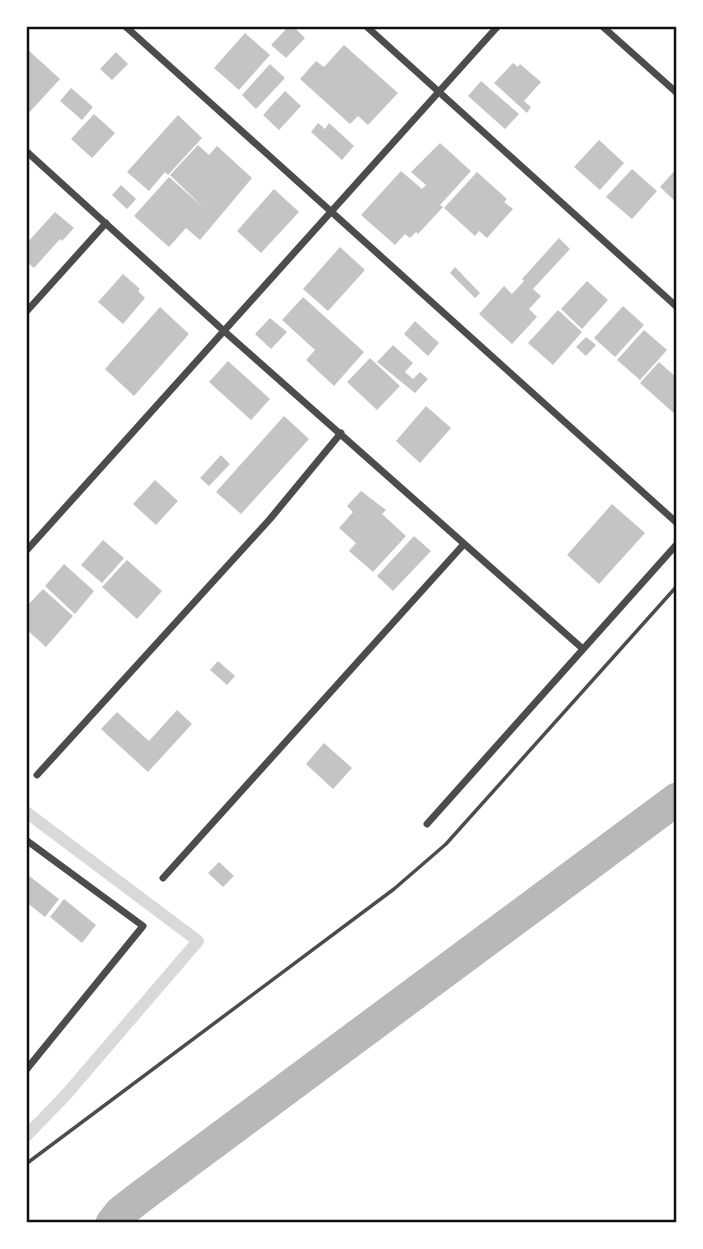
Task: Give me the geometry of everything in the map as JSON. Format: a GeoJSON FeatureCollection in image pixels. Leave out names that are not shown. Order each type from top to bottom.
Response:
{"type":"FeatureCollection","features":[{"type":"Feature","properties":{"kind":"street"},"geometry":{"type":"LineString","coordinates":[[125,26],[677,523]]}},
{"type":"Feature","properties":{"kind":"street"},"geometry":{"type":"LineString","coordinates":[[366,26],[677,307]]}},
{"type":"Feature","properties":{"kind":"street"},"geometry":{"type":"LineString","coordinates":[[26,551],[499,26]]}},
{"type":"Feature","properties":{"kind":"street"},"geometry":{"type":"LineString","coordinates":[[603,26],[677,93]]}},
{"type":"Feature","properties":{"kind":"street"},"geometry":{"type":"LineString","coordinates":[[26,151],[224,331],[583,649]]}},
{"type":"Feature","properties":{"kind":"street"},"geometry":{"type":"LineString","coordinates":[[26,313],[106,223]]}},
{"type":"Feature","properties":{"kind":"street"},"geometry":{"type":"LineString","coordinates":[[37,775],[270,519],[341,433]]}},
{"type":"Feature","properties":{"kind":"street"},"geometry":{"type":"LineString","coordinates":[[163,877],[464,544]]}},
{"type":"Feature","properties":{"kind":"street"},"geometry":{"type":"LineString","coordinates":[[427,824],[677,544]]}},
{"type":"Feature","properties":{"kind":"street"},"geometry":{"type":"LineString","coordinates":[[26,840],[143,926],[26,1070]]}},
{"type":"Feature","properties":{"kind":"lane"},"geometry":{"type":"LineString","coordinates":[[26,1164],[394,889],[446,844],[677,586]]}},
{"type":"Feature","properties":{"kind":"building"},"geometry":{"type":"Polygon","coordinates":[[[289,26],[293,26],[305,38],[286,58],[271,45],[289,26]]]}},
{"type":"Feature","properties":{"kind":"building"},"geometry":{"type":"Polygon","coordinates":[[[245,33],[270,55],[239,90],[214,68],[245,33]]]}},
{"type":"Feature","properties":{"kind":"building"},"geometry":{"type":"Polygon","coordinates":[[[344,45],[398,93],[368,125],[358,116],[350,124],[300,79],[316,61],[324,67],[344,45]]]}},
{"type":"Feature","properties":{"kind":"building"},"geometry":{"type":"Polygon","coordinates":[[[26,48],[60,79],[26,116],[26,48]]]}},
{"type":"Feature","properties":{"kind":"building"},"geometry":{"type":"Polygon","coordinates":[[[116,52],[128,64],[112,80],[100,69],[116,52]]]}},
{"type":"Feature","properties":{"kind":"building"},"geometry":{"type":"Polygon","coordinates":[[[513,63],[518,67],[520,64],[541,82],[524,101],[531,107],[527,113],[494,83],[513,63]]]}},
{"type":"Feature","properties":{"kind":"building"},"geometry":{"type":"Polygon","coordinates":[[[270,64],[285,78],[256,109],[242,95],[270,64]]]}},
{"type":"Feature","properties":{"kind":"building"},"geometry":{"type":"Polygon","coordinates":[[[481,81],[519,114],[505,129],[468,96],[481,81]]]}},
{"type":"Feature","properties":{"kind":"building"},"geometry":{"type":"Polygon","coordinates":[[[71,88],[93,107],[82,120],[60,101],[71,88]]]}},
{"type":"Feature","properties":{"kind":"building"},"geometry":{"type":"Polygon","coordinates":[[[285,91],[301,106],[279,130],[263,115],[285,91]]]}},
{"type":"Feature","properties":{"kind":"building"},"geometry":{"type":"Polygon","coordinates":[[[94,114],[115,133],[92,158],[71,139],[94,114]]]}},
{"type":"Feature","properties":{"kind":"building"},"geometry":{"type":"Polygon","coordinates":[[[178,115],[202,138],[168,175],[165,172],[149,191],[127,172],[178,115]]]}},
{"type":"Feature","properties":{"kind":"building"},"geometry":{"type":"Polygon","coordinates":[[[318,123],[325,129],[329,123],[354,146],[342,160],[311,132],[318,123]]]}},
{"type":"Feature","properties":{"kind":"building"},"geometry":{"type":"Polygon","coordinates":[[[599,140],[624,163],[600,190],[574,167],[599,140]]]}},
{"type":"Feature","properties":{"kind":"building"},"geometry":{"type":"Polygon","coordinates":[[[440,143],[471,171],[418,234],[416,232],[410,238],[405,234],[395,245],[361,215],[401,171],[422,189],[426,185],[411,172],[440,143]]]}},
{"type":"Feature","properties":{"kind":"building"},"geometry":{"type":"Polygon","coordinates":[[[198,145],[209,155],[217,146],[252,178],[200,240],[186,228],[169,247],[134,216],[169,177],[204,208],[170,175],[198,145]]]}},
{"type":"Feature","properties":{"kind":"building"},"geometry":{"type":"Polygon","coordinates":[[[677,168],[677,203],[660,187],[677,168]]]}},
{"type":"Feature","properties":{"kind":"building"},"geometry":{"type":"Polygon","coordinates":[[[632,169],[657,191],[632,219],[606,197],[632,169]]]}},
{"type":"Feature","properties":{"kind":"building"},"geometry":{"type":"Polygon","coordinates":[[[477,172],[507,199],[504,202],[513,209],[487,238],[479,231],[475,236],[444,208],[477,172]]]}},
{"type":"Feature","properties":{"kind":"building"},"geometry":{"type":"Polygon","coordinates":[[[121,185],[136,199],[127,209],[112,195],[121,185]]]}},
{"type":"Feature","properties":{"kind":"building"},"geometry":{"type":"Polygon","coordinates":[[[274,189],[299,212],[261,253],[237,231],[274,189]]]}},
{"type":"Feature","properties":{"kind":"building"},"geometry":{"type":"Polygon","coordinates":[[[55,212],[74,228],[62,241],[60,239],[34,268],[26,261],[26,244],[55,212]]]}},
{"type":"Feature","properties":{"kind":"building"},"geometry":{"type":"Polygon","coordinates":[[[559,238],[570,249],[533,289],[541,296],[529,309],[537,317],[512,344],[479,314],[504,286],[512,294],[559,238]]]}},
{"type":"Feature","properties":{"kind":"building"},"geometry":{"type":"Polygon","coordinates":[[[340,247],[365,270],[328,311],[303,289],[340,247]]]}},
{"type":"Feature","properties":{"kind":"building"},"geometry":{"type":"Polygon","coordinates":[[[455,267],[480,293],[475,298],[450,273],[455,267]]]}},
{"type":"Feature","properties":{"kind":"building"},"geometry":{"type":"Polygon","coordinates":[[[123,274],[140,289],[138,291],[145,298],[123,324],[98,302],[123,274]]]}},
{"type":"Feature","properties":{"kind":"building"},"geometry":{"type":"Polygon","coordinates":[[[587,281],[608,300],[582,329],[561,309],[587,281]]]}},
{"type":"Feature","properties":{"kind":"building"},"geometry":{"type":"Polygon","coordinates":[[[303,297],[364,352],[334,386],[306,360],[315,350],[282,320],[303,297]]]}},
{"type":"Feature","properties":{"kind":"building"},"geometry":{"type":"Polygon","coordinates":[[[623,306],[644,325],[615,357],[594,338],[623,306]]]}},
{"type":"Feature","properties":{"kind":"building"},"geometry":{"type":"Polygon","coordinates":[[[160,307],[189,334],[134,396],[105,369],[160,307]]]}},
{"type":"Feature","properties":{"kind":"building"},"geometry":{"type":"Polygon","coordinates":[[[558,310],[582,332],[553,365],[528,343],[558,310]]]}},
{"type":"Feature","properties":{"kind":"building"},"geometry":{"type":"Polygon","coordinates":[[[270,318],[287,332],[271,349],[255,334],[270,318]]]}},
{"type":"Feature","properties":{"kind":"building"},"geometry":{"type":"Polygon","coordinates":[[[415,321],[439,343],[428,356],[404,334],[415,321]]]}},
{"type":"Feature","properties":{"kind":"building"},"geometry":{"type":"Polygon","coordinates":[[[644,330],[667,350],[640,380],[617,360],[644,330]]]}},
{"type":"Feature","properties":{"kind":"building"},"geometry":{"type":"Polygon","coordinates":[[[586,337],[596,345],[586,356],[576,347],[586,337]]]}},
{"type":"Feature","properties":{"kind":"building"},"geometry":{"type":"Polygon","coordinates":[[[393,345],[413,363],[405,372],[413,379],[420,372],[428,379],[415,393],[377,362],[393,345]]]}},
{"type":"Feature","properties":{"kind":"building"},"geometry":{"type":"Polygon","coordinates":[[[370,358],[400,386],[377,410],[347,382],[370,358]]]}},
{"type":"Feature","properties":{"kind":"building"},"geometry":{"type":"Polygon","coordinates":[[[228,361],[270,399],[251,420],[209,382],[228,361]]]}},
{"type":"Feature","properties":{"kind":"building"},"geometry":{"type":"Polygon","coordinates":[[[659,362],[677,378],[677,416],[640,383],[659,362]]]}},
{"type":"Feature","properties":{"kind":"building"},"geometry":{"type":"Polygon","coordinates":[[[426,406],[451,428],[420,463],[396,441],[426,406]]]}},
{"type":"Feature","properties":{"kind":"building"},"geometry":{"type":"Polygon","coordinates":[[[284,416],[309,439],[241,514],[216,492],[284,416]]]}},
{"type":"Feature","properties":{"kind":"building"},"geometry":{"type":"Polygon","coordinates":[[[221,455],[230,464],[209,486],[200,478],[221,455]]]}},
{"type":"Feature","properties":{"kind":"building"},"geometry":{"type":"Polygon","coordinates":[[[155,480],[178,501],[156,525],[133,504],[155,480]]]}},
{"type":"Feature","properties":{"kind":"building"},"geometry":{"type":"Polygon","coordinates":[[[361,491],[386,510],[382,514],[406,536],[373,572],[349,551],[356,543],[339,528],[353,512],[347,506],[361,491]]]}},
{"type":"Feature","properties":{"kind":"building"},"geometry":{"type":"Polygon","coordinates":[[[612,504],[645,533],[599,584],[567,555],[612,504]]]}},
{"type":"Feature","properties":{"kind":"building"},"geometry":{"type":"Polygon","coordinates":[[[414,536],[431,551],[393,591],[377,576],[414,536]]]}},
{"type":"Feature","properties":{"kind":"building"},"geometry":{"type":"Polygon","coordinates":[[[103,540],[124,558],[102,583],[81,565],[103,540]]]}},
{"type":"Feature","properties":{"kind":"building"},"geometry":{"type":"Polygon","coordinates":[[[127,560],[162,591],[137,619],[102,587],[127,560]]]}},
{"type":"Feature","properties":{"kind":"building"},"geometry":{"type":"Polygon","coordinates":[[[64,564],[94,591],[75,614],[45,586],[64,564]]]}},
{"type":"Feature","properties":{"kind":"building"},"geometry":{"type":"Polygon","coordinates":[[[43,589],[73,616],[46,647],[26,629],[26,607],[43,589]]]}},
{"type":"Feature","properties":{"kind":"building"},"geometry":{"type":"Polygon","coordinates":[[[218,661],[235,676],[227,685],[210,670],[218,661]]]}},
{"type":"Feature","properties":{"kind":"building"},"geometry":{"type":"Polygon","coordinates":[[[177,710],[192,724],[148,772],[101,729],[117,712],[149,741],[177,710]]]}},
{"type":"Feature","properties":{"kind":"building"},"geometry":{"type":"Polygon","coordinates":[[[324,743],[352,768],[333,789],[306,764],[324,743]]]}},
{"type":"Feature","properties":{"kind":"building"},"geometry":{"type":"Polygon","coordinates":[[[219,862],[234,876],[223,887],[208,873],[219,862]]]}},
{"type":"Feature","properties":{"kind":"building"},"geometry":{"type":"Polygon","coordinates":[[[28,875],[59,899],[45,917],[26,902],[28,875]]]}},
{"type":"Feature","properties":{"kind":"building"},"geometry":{"type":"Polygon","coordinates":[[[64,899],[96,925],[82,943],[50,917],[64,899]]]}},
{"type":"Feature","properties":{"kind":"waterway"},"geometry":{"type":"LineString","coordinates":[[26,812],[198,941],[64,1097],[26,1136]]}},
{"type":"Feature","properties":{"kind":"taxiway"},"geometry":{"type":"LineString","coordinates":[[112,1223],[139,1198],[677,799]]}}]}
